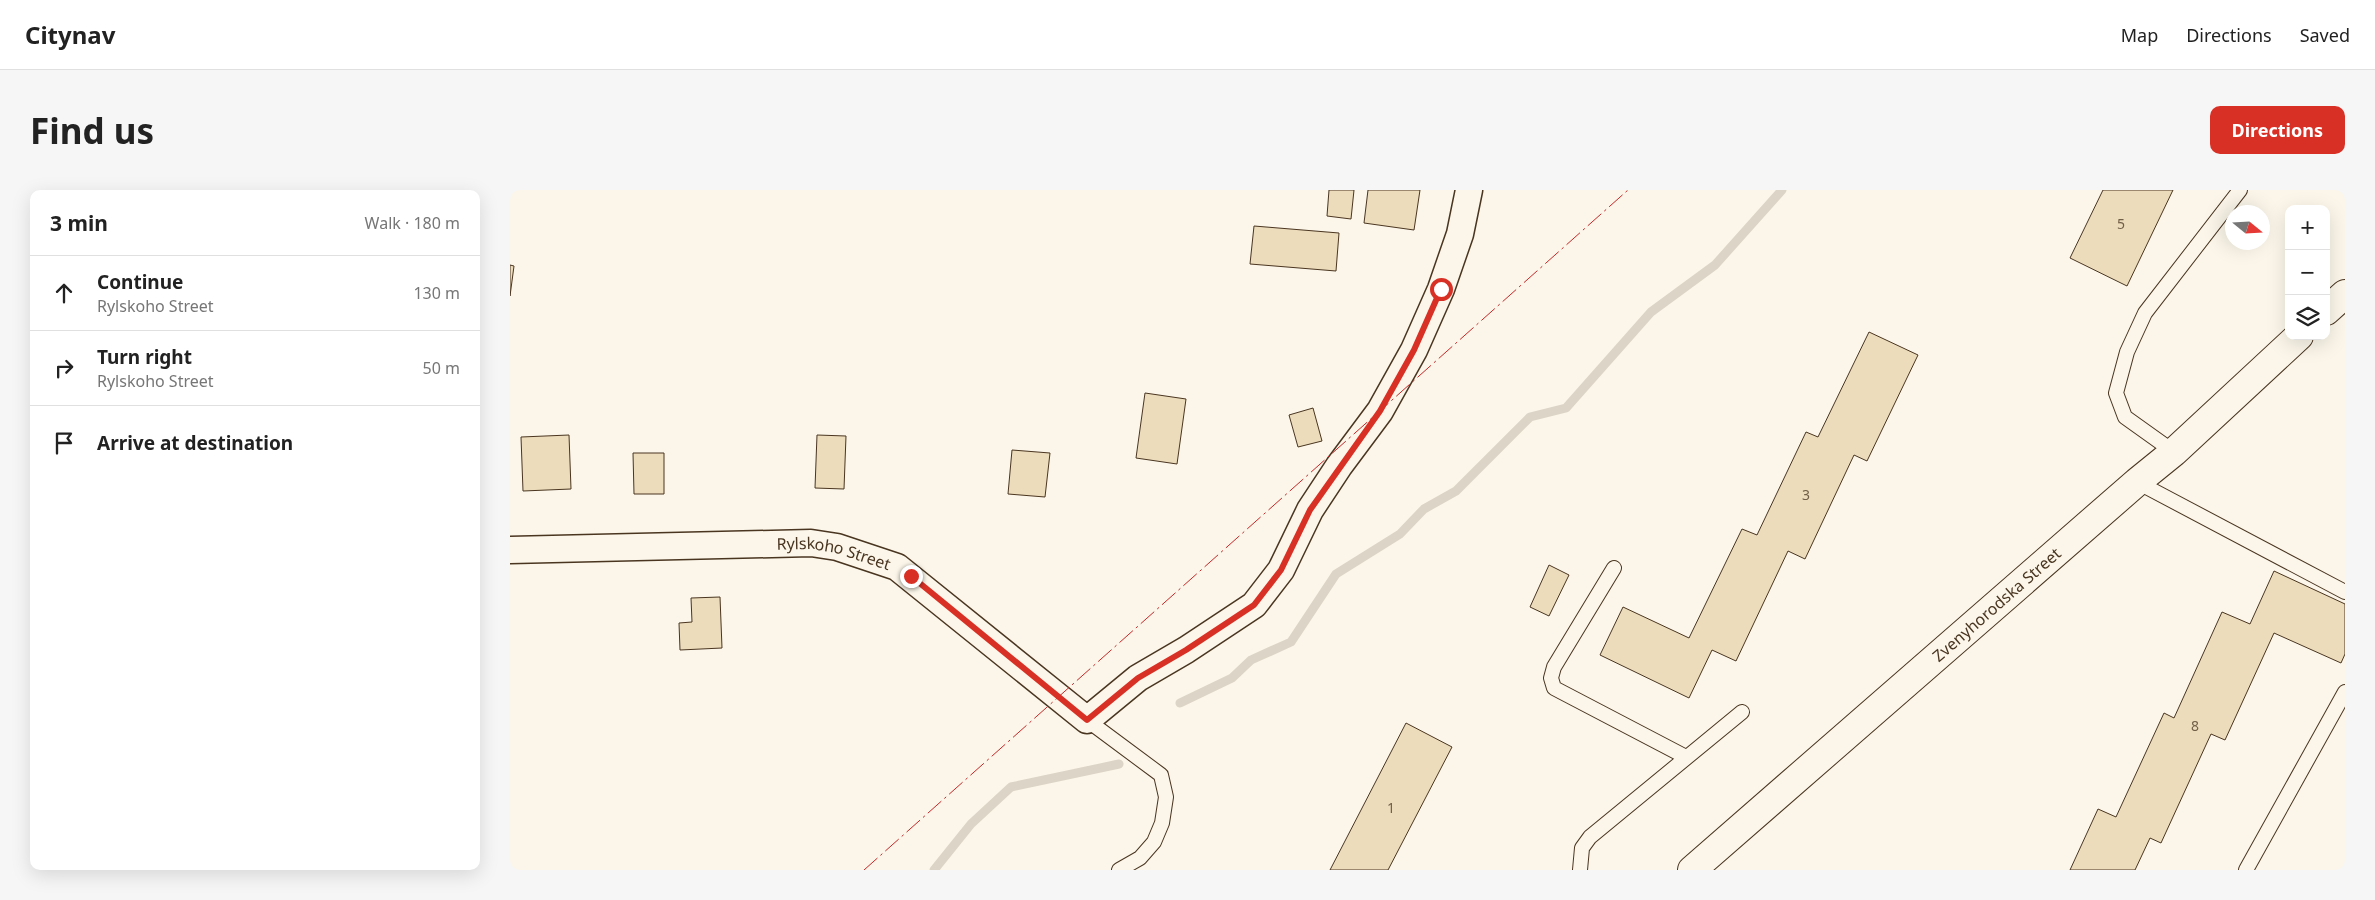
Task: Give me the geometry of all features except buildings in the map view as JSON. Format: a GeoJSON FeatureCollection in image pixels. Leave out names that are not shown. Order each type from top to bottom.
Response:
{"type":"FeatureCollection","features":[{"type":"Feature","properties":{"kind":"street"},"geometry":{"type":"LineString","coordinates":[[1087,720],[1138,678],[1186,650],[1254,605],[1281,570],[1310,510],[1380,411],[1414,350],[1451,262],[1460,234],[1469,190]]}},
{"type":"Feature","properties":{"kind":"street"},"geometry":{"type":"LineString","coordinates":[[2330,307],[2345,294]]}},
{"type":"Feature","properties":{"kind":"street","name":"Zvenyhorodska Street"},"geometry":{"type":"LineString","coordinates":[[1692,870],[2137,482],[2174,452],[2295,340]]}},
{"type":"Feature","properties":{"kind":"street","name":"Rylskoho Street"},"geometry":{"type":"LineString","coordinates":[[510,550],[811,543],[837,547],[897,567],[1087,720]]}},
{"type":"Feature","properties":{"kind":"lane"},"geometry":{"type":"LineString","coordinates":[[2174,452],[2125,417],[2116,393],[2127,352],[2145,313],[2240,190]]}},
{"type":"Feature","properties":{"kind":"lane"},"geometry":{"type":"LineString","coordinates":[[2137,482],[2345,592]]}},
{"type":"Feature","properties":{"kind":"lane"},"geometry":{"type":"LineString","coordinates":[[1614,568],[1554,667],[1551,678],[1554,688],[1686,757]]}},
{"type":"Feature","properties":{"kind":"lane"},"geometry":{"type":"LineString","coordinates":[[2246,870],[2345,692]]}},
{"type":"Feature","properties":{"kind":"lane"},"geometry":{"type":"LineString","coordinates":[[1580,870],[1582,848],[1590,837],[1742,712]]}},
{"type":"Feature","properties":{"kind":"lane"},"geometry":{"type":"LineString","coordinates":[[1087,720],[1161,775],[1166,797],[1162,823],[1154,842],[1140,858],[1119,870]]}},
{"type":"Feature","properties":{"kind":"waterway"},"geometry":{"type":"LineString","coordinates":[[1180,703],[1232,678],[1251,660],[1291,642],[1336,574],[1400,534],[1424,509],[1456,491],[1530,417],[1566,408],[1651,312],[1715,265],[1782,190]]}},
{"type":"Feature","properties":{"kind":"waterway"},"geometry":{"type":"LineString","coordinates":[[934,870],[971,824],[1011,787],[1119,764]]}},
{"type":"Feature","properties":{"kind":"power"},"geometry":{"type":"LineString","coordinates":[[864,870],[1628,190]]}},
{"type":"Feature","properties":{"kind":"route"},"geometry":{"type":"LineString","coordinates":[[911,576],[1087,720],[1138,678],[1186,650],[1254,605],[1281,570],[1310,510],[1339,466],[1380,411],[1414,350],[1441,289]]}}]}
